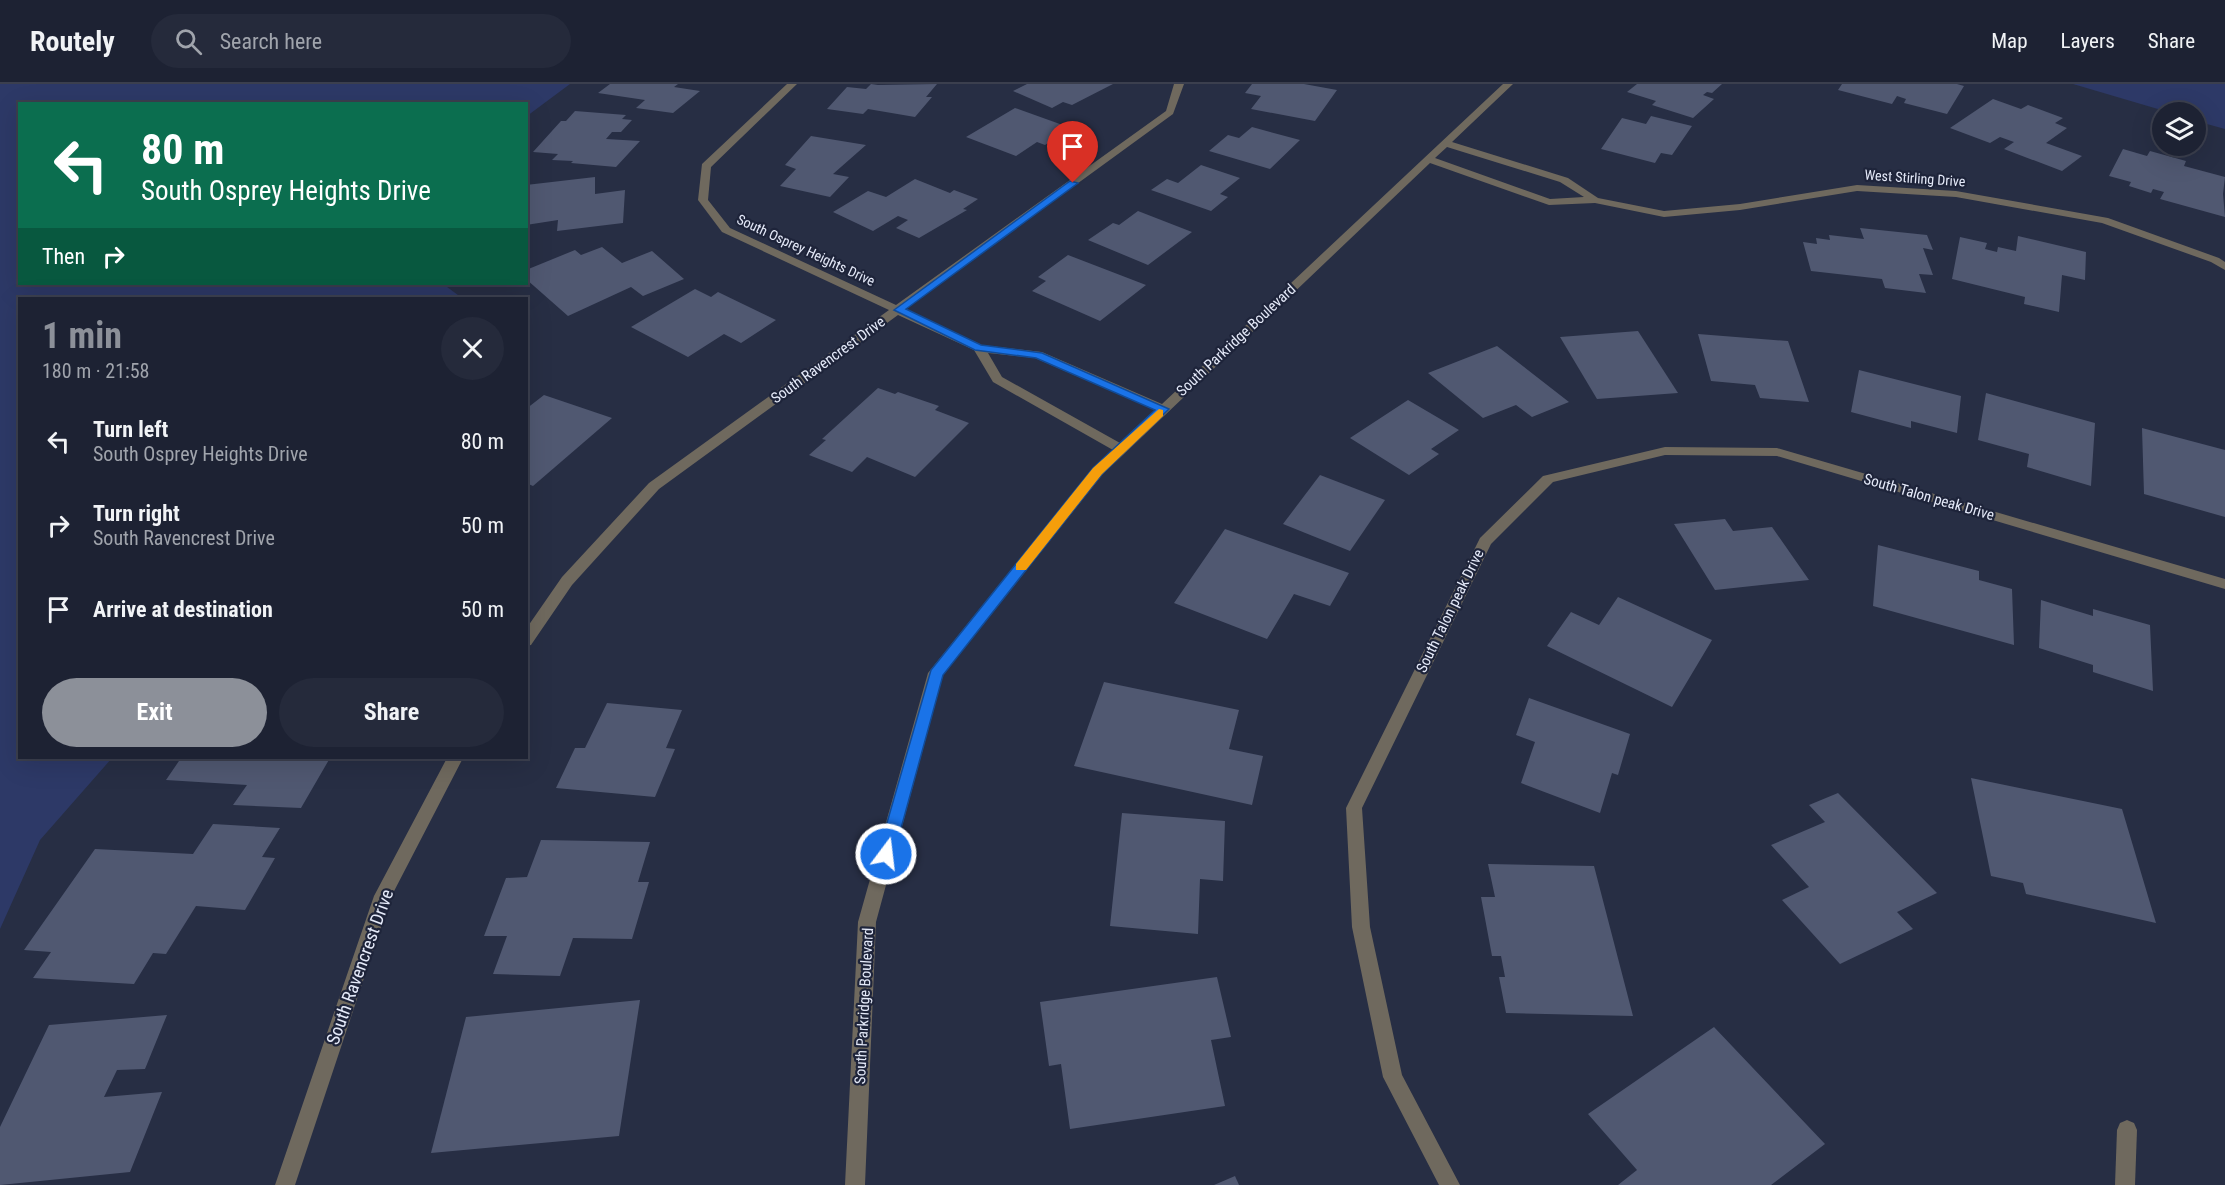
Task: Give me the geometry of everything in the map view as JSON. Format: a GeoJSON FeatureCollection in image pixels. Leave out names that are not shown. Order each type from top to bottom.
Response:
{"type":"FeatureCollection","features":[{"type":"Feature","properties":{"kind":"street","name":"South Osprey Heights Drive"},"geometry":{"type":"LineString","coordinates":[[792,84],[706,166],[703,200],[726,230],[979,348],[1038,355],[1163,409]]}},
{"type":"Feature","properties":{"kind":"street","name":"South Ravencrest Drive"},"geometry":{"type":"LineString","coordinates":[[528,638],[567,581],[654,486],[1170,112],[1179,84]]}},
{"type":"Feature","properties":{"kind":"street","name":"South Parkridge Boulevard"},"geometry":{"type":"LineString","coordinates":[[855,1185],[867,922],[936,674],[1098,471],[1508,84]]}},
{"type":"Feature","properties":{"kind":"street"},"geometry":{"type":"LineString","coordinates":[[1445,143],[1564,180],[1596,200]]}},
{"type":"Feature","properties":{"kind":"street"},"geometry":{"type":"LineString","coordinates":[[1429,159],[1549,201],[1596,200]]}},
{"type":"Feature","properties":{"kind":"street","name":"West Stirling Drive"},"geometry":{"type":"LineString","coordinates":[[1596,200],[1664,214],[1740,207],[1857,188],[1956,194],[2104,220],[2216,260],[2225,267]]}},
{"type":"Feature","properties":{"kind":"street"},"geometry":{"type":"LineString","coordinates":[[979,348],[997,379],[1121,449]]}},
{"type":"Feature","properties":{"kind":"street","name":"South Talon peak Drive"},"geometry":{"type":"LineString","coordinates":[[1450,1185],[1393,1077],[1360,927],[1354,808],[1485,541],[1548,478],[1665,451],[1777,452],[2225,584]]}},
{"type":"Feature","properties":{"kind":"street","name":"South Ravencrest Drive"},"geometry":{"type":"LineString","coordinates":[[285,1185],[383,896],[454,759]]}},
{"type":"Feature","properties":{"kind":"street"},"geometry":{"type":"LineString","coordinates":[[2126,1185],[2127,1130]]}},
{"type":"Feature","properties":{"kind":"shaded area"},"geometry":{"type":"Polygon","coordinates":[[[0,84],[570,84],[528,115],[528,102],[18,102],[18,285],[444,285],[461,297],[18,297],[18,759],[111,759],[40,840],[0,929],[0,84]]]}},
{"type":"Feature","properties":{"kind":"shaded area"},"geometry":{"type":"Polygon","coordinates":[[[2073,84],[2225,84],[2225,129],[2206,124],[2206,102],[2152,102],[2152,107],[2073,84]]]}},
{"type":"Feature","properties":{"kind":"building"},"geometry":{"type":"Polygon","coordinates":[[[610,84],[678,84],[674,87],[700,91],[673,113],[636,108],[645,100],[598,93],[610,84]]]}},
{"type":"Feature","properties":{"kind":"building"},"geometry":{"type":"Polygon","coordinates":[[[871,84],[937,84],[926,97],[932,97],[915,117],[868,109],[863,114],[827,109],[847,87],[866,89],[871,84]]]}},
{"type":"Feature","properties":{"kind":"building"},"geometry":{"type":"Polygon","coordinates":[[[1027,84],[1113,84],[1072,105],[1063,102],[1052,108],[1013,91],[1027,84]]]}},
{"type":"Feature","properties":{"kind":"building"},"geometry":{"type":"Polygon","coordinates":[[[1252,84],[1304,84],[1337,90],[1315,121],[1251,109],[1261,96],[1245,93],[1252,84]]]}},
{"type":"Feature","properties":{"kind":"building"},"geometry":{"type":"Polygon","coordinates":[[[1637,84],[1722,84],[1712,93],[1707,92],[1703,95],[1714,99],[1693,118],[1652,105],[1656,101],[1627,92],[1637,84]]]}},
{"type":"Feature","properties":{"kind":"building"},"geometry":{"type":"Polygon","coordinates":[[[1842,84],[1957,84],[1964,86],[1947,114],[1904,103],[1906,99],[1897,96],[1892,104],[1838,90],[1842,84]]]}},
{"type":"Feature","properties":{"kind":"building"},"geometry":{"type":"Polygon","coordinates":[[[1993,99],[2021,109],[2028,105],[2063,118],[2055,123],[2067,128],[2046,143],[2082,156],[2062,171],[2004,149],[2014,142],[2000,137],[1990,143],[1950,128],[1993,99]]]}},
{"type":"Feature","properties":{"kind":"building"},"geometry":{"type":"Polygon","coordinates":[[[1015,108],[1071,128],[1045,145],[1037,142],[1016,156],[966,137],[1015,108]]]}},
{"type":"Feature","properties":{"kind":"building"},"geometry":{"type":"Polygon","coordinates":[[[575,111],[626,115],[622,119],[632,120],[621,132],[612,132],[606,139],[640,141],[616,167],[552,160],[558,154],[533,152],[561,121],[566,121],[575,111]]]}},
{"type":"Feature","properties":{"kind":"building"},"geometry":{"type":"Polygon","coordinates":[[[1651,116],[1692,126],[1672,155],[1661,153],[1655,163],[1601,149],[1622,118],[1646,124],[1651,116]]]}},
{"type":"Feature","properties":{"kind":"building"},"geometry":{"type":"Polygon","coordinates":[[[1252,127],[1300,140],[1270,169],[1209,151],[1228,135],[1239,138],[1252,127]]]}},
{"type":"Feature","properties":{"kind":"building"},"geometry":{"type":"Polygon","coordinates":[[[811,136],[866,145],[833,174],[849,177],[830,197],[780,186],[796,169],[785,165],[811,136]]]}},
{"type":"Feature","properties":{"kind":"building"},"geometry":{"type":"Polygon","coordinates":[[[2123,149],[2147,156],[2150,151],[2152,156],[2168,156],[2186,161],[2184,166],[2225,177],[2223,194],[2225,217],[2160,199],[2164,192],[2153,189],[2151,193],[2129,186],[2131,182],[2109,176],[2123,149]]]}},
{"type":"Feature","properties":{"kind":"building"},"geometry":{"type":"Polygon","coordinates":[[[1201,165],[1240,178],[1220,194],[1228,197],[1211,211],[1151,190],[1167,179],[1178,183],[1201,165]]]}},
{"type":"Feature","properties":{"kind":"building"},"geometry":{"type":"Polygon","coordinates":[[[595,177],[595,194],[625,190],[623,223],[557,231],[558,220],[528,225],[528,185],[595,177]]]}},
{"type":"Feature","properties":{"kind":"building"},"geometry":{"type":"Polygon","coordinates":[[[915,179],[950,193],[954,190],[978,199],[963,209],[967,210],[919,238],[896,228],[908,220],[898,216],[873,231],[833,212],[868,191],[886,197],[915,179]]]}},
{"type":"Feature","properties":{"kind":"building"},"geometry":{"type":"Polygon","coordinates":[[[1138,211],[1192,232],[1148,265],[1088,240],[1113,223],[1119,225],[1138,211]]]}},
{"type":"Feature","properties":{"kind":"building"},"geometry":{"type":"Polygon","coordinates":[[[1860,228],[1927,235],[1933,250],[1923,248],[1933,275],[1919,274],[1926,293],[1885,288],[1882,279],[1811,271],[1803,242],[1817,244],[1816,238],[1830,240],[1829,235],[1864,239],[1860,228]]]}},
{"type":"Feature","properties":{"kind":"building"},"geometry":{"type":"Polygon","coordinates":[[[2018,236],[2086,252],[2085,280],[2062,275],[2059,312],[2024,304],[2025,297],[1952,279],[1960,237],[1987,243],[1985,249],[1997,252],[1998,247],[2016,251],[2018,236]]]}},
{"type":"Feature","properties":{"kind":"building"},"geometry":{"type":"Polygon","coordinates":[[[602,247],[622,263],[652,251],[684,279],[643,296],[631,287],[568,316],[528,281],[528,269],[575,250],[581,255],[602,247]]]}},
{"type":"Feature","properties":{"kind":"building"},"geometry":{"type":"Polygon","coordinates":[[[1068,255],[1146,285],[1100,321],[1032,291],[1046,281],[1038,277],[1068,255]]]}},
{"type":"Feature","properties":{"kind":"building"},"geometry":{"type":"Polygon","coordinates":[[[695,289],[711,297],[718,292],[776,320],[741,343],[724,334],[688,357],[631,327],[695,289]]]}},
{"type":"Feature","properties":{"kind":"building"},"geometry":{"type":"Polygon","coordinates":[[[1638,331],[1678,393],[1597,399],[1560,337],[1638,331]]]}},
{"type":"Feature","properties":{"kind":"building"},"geometry":{"type":"Polygon","coordinates":[[[1698,334],[1788,341],[1809,402],[1760,398],[1755,385],[1711,381],[1698,334]]]}},
{"type":"Feature","properties":{"kind":"building"},"geometry":{"type":"Polygon","coordinates":[[[1497,346],[1569,402],[1532,417],[1516,405],[1483,418],[1428,373],[1497,346]]]}},
{"type":"Feature","properties":{"kind":"building"},"geometry":{"type":"Polygon","coordinates":[[[1859,370],[1961,396],[1957,433],[1911,421],[1911,428],[1851,412],[1859,370]]]}},
{"type":"Feature","properties":{"kind":"building"},"geometry":{"type":"Polygon","coordinates":[[[878,388],[895,394],[898,392],[939,406],[935,410],[969,423],[915,477],[867,457],[852,472],[809,455],[826,440],[822,439],[878,388]]]}},
{"type":"Feature","properties":{"kind":"building"},"geometry":{"type":"Polygon","coordinates":[[[1986,393],[2095,423],[2091,486],[2027,467],[2029,454],[1978,440],[1986,393]]]}},
{"type":"Feature","properties":{"kind":"building"},"geometry":{"type":"Polygon","coordinates":[[[544,395],[612,418],[533,486],[528,484],[528,407],[544,395]]]}},
{"type":"Feature","properties":{"kind":"building"},"geometry":{"type":"Polygon","coordinates":[[[1408,400],[1459,430],[1431,449],[1439,454],[1409,475],[1350,438],[1408,400]]]}},
{"type":"Feature","properties":{"kind":"building"},"geometry":{"type":"Polygon","coordinates":[[[2142,428],[2225,450],[2225,517],[2144,494],[2142,428]]]}},
{"type":"Feature","properties":{"kind":"building"},"geometry":{"type":"Polygon","coordinates":[[[1320,475],[1385,500],[1350,551],[1283,524],[1320,475]]]}},
{"type":"Feature","properties":{"kind":"building"},"geometry":{"type":"Polygon","coordinates":[[[1725,519],[1733,531],[1772,527],[1809,580],[1715,590],[1674,524],[1725,519]]]}},
{"type":"Feature","properties":{"kind":"building"},"geometry":{"type":"Polygon","coordinates":[[[1225,529],[1349,573],[1330,606],[1294,594],[1267,639],[1174,603],[1225,529]]]}},
{"type":"Feature","properties":{"kind":"building"},"geometry":{"type":"Polygon","coordinates":[[[1878,545],[1979,571],[1979,580],[2012,589],[2014,645],[1873,606],[1878,545]]]}},
{"type":"Feature","properties":{"kind":"building"},"geometry":{"type":"Polygon","coordinates":[[[1618,597],[1712,640],[1672,707],[1547,646],[1571,612],[1599,625],[1618,597]]]}},
{"type":"Feature","properties":{"kind":"building"},"geometry":{"type":"Polygon","coordinates":[[[2041,600],[2093,616],[2093,609],[2150,625],[2153,691],[2093,672],[2093,665],[2039,648],[2041,600]]]}},
{"type":"Feature","properties":{"kind":"building"},"geometry":{"type":"Polygon","coordinates":[[[1104,682],[1239,710],[1229,749],[1263,756],[1252,805],[1074,766],[1104,682]]]}},
{"type":"Feature","properties":{"kind":"building"},"geometry":{"type":"Polygon","coordinates":[[[1529,698],[1630,734],[1618,775],[1612,773],[1600,813],[1521,783],[1535,742],[1516,735],[1529,698]]]}},
{"type":"Feature","properties":{"kind":"building"},"geometry":{"type":"Polygon","coordinates":[[[607,703],[682,710],[666,748],[675,749],[655,797],[556,788],[575,748],[585,748],[607,703]]]}},
{"type":"Feature","properties":{"kind":"building"},"geometry":{"type":"Polygon","coordinates":[[[180,759],[329,759],[301,808],[233,805],[247,785],[166,780],[180,759]]]}},
{"type":"Feature","properties":{"kind":"building"},"geometry":{"type":"Polygon","coordinates":[[[1971,778],[2122,809],[2156,923],[2026,894],[2023,883],[1991,876],[1971,778]]]}},
{"type":"Feature","properties":{"kind":"building"},"geometry":{"type":"Polygon","coordinates":[[[1838,793],[1937,893],[1897,912],[1913,929],[1840,964],[1782,900],[1809,887],[1771,845],[1825,822],[1809,805],[1838,793]]]}},
{"type":"Feature","properties":{"kind":"building"},"geometry":{"type":"Polygon","coordinates":[[[1122,813],[1225,821],[1223,881],[1200,879],[1198,934],[1110,926],[1122,813]]]}},
{"type":"Feature","properties":{"kind":"building"},"geometry":{"type":"Polygon","coordinates":[[[213,824],[280,828],[262,857],[275,858],[245,910],[196,906],[166,954],[153,953],[134,984],[33,978],[51,952],[24,950],[95,849],[193,854],[213,824]]]}},
{"type":"Feature","properties":{"kind":"building"},"geometry":{"type":"Polygon","coordinates":[[[541,840],[650,842],[638,882],[649,882],[632,939],[573,938],[560,976],[493,974],[507,936],[484,936],[506,878],[527,877],[541,840]]]}},
{"type":"Feature","properties":{"kind":"building"},"geometry":{"type":"Polygon","coordinates":[[[1488,864],[1594,866],[1633,1016],[1506,1013],[1499,977],[1505,977],[1501,956],[1492,956],[1481,897],[1495,897],[1488,864]]]}},
{"type":"Feature","properties":{"kind":"building"},"geometry":{"type":"Polygon","coordinates":[[[1217,977],[1231,1037],[1211,1040],[1225,1106],[1070,1129],[1061,1064],[1049,1066],[1040,1002],[1217,977]]]}},
{"type":"Feature","properties":{"kind":"building"},"geometry":{"type":"Polygon","coordinates":[[[640,1000],[619,1136],[431,1153],[466,1017],[640,1000]]]}},
{"type":"Feature","properties":{"kind":"building"},"geometry":{"type":"Polygon","coordinates":[[[167,1015],[145,1069],[117,1070],[104,1097],[162,1092],[130,1172],[0,1185],[0,1127],[49,1025],[167,1015]]]}},
{"type":"Feature","properties":{"kind":"building"},"geometry":{"type":"Polygon","coordinates":[[[1714,1027],[1825,1144],[1771,1185],[1618,1185],[1637,1170],[1588,1114],[1714,1027]]]}},
{"type":"Feature","properties":{"kind":"building"},"geometry":{"type":"Polygon","coordinates":[[[1235,1176],[1239,1185],[1214,1185],[1235,1176]]]}},
{"type":"Feature","properties":{"kind":"slow traffic"},"geometry":{"type":"LineString","coordinates":[[1021,567],[1098,471],[1159,413]]}},
{"type":"Feature","properties":{"kind":"route"},"geometry":{"type":"LineString","coordinates":[[886,854],[936,674],[1098,471],[1163,409],[1038,355],[979,348],[899,310],[1073,183]]}}]}
